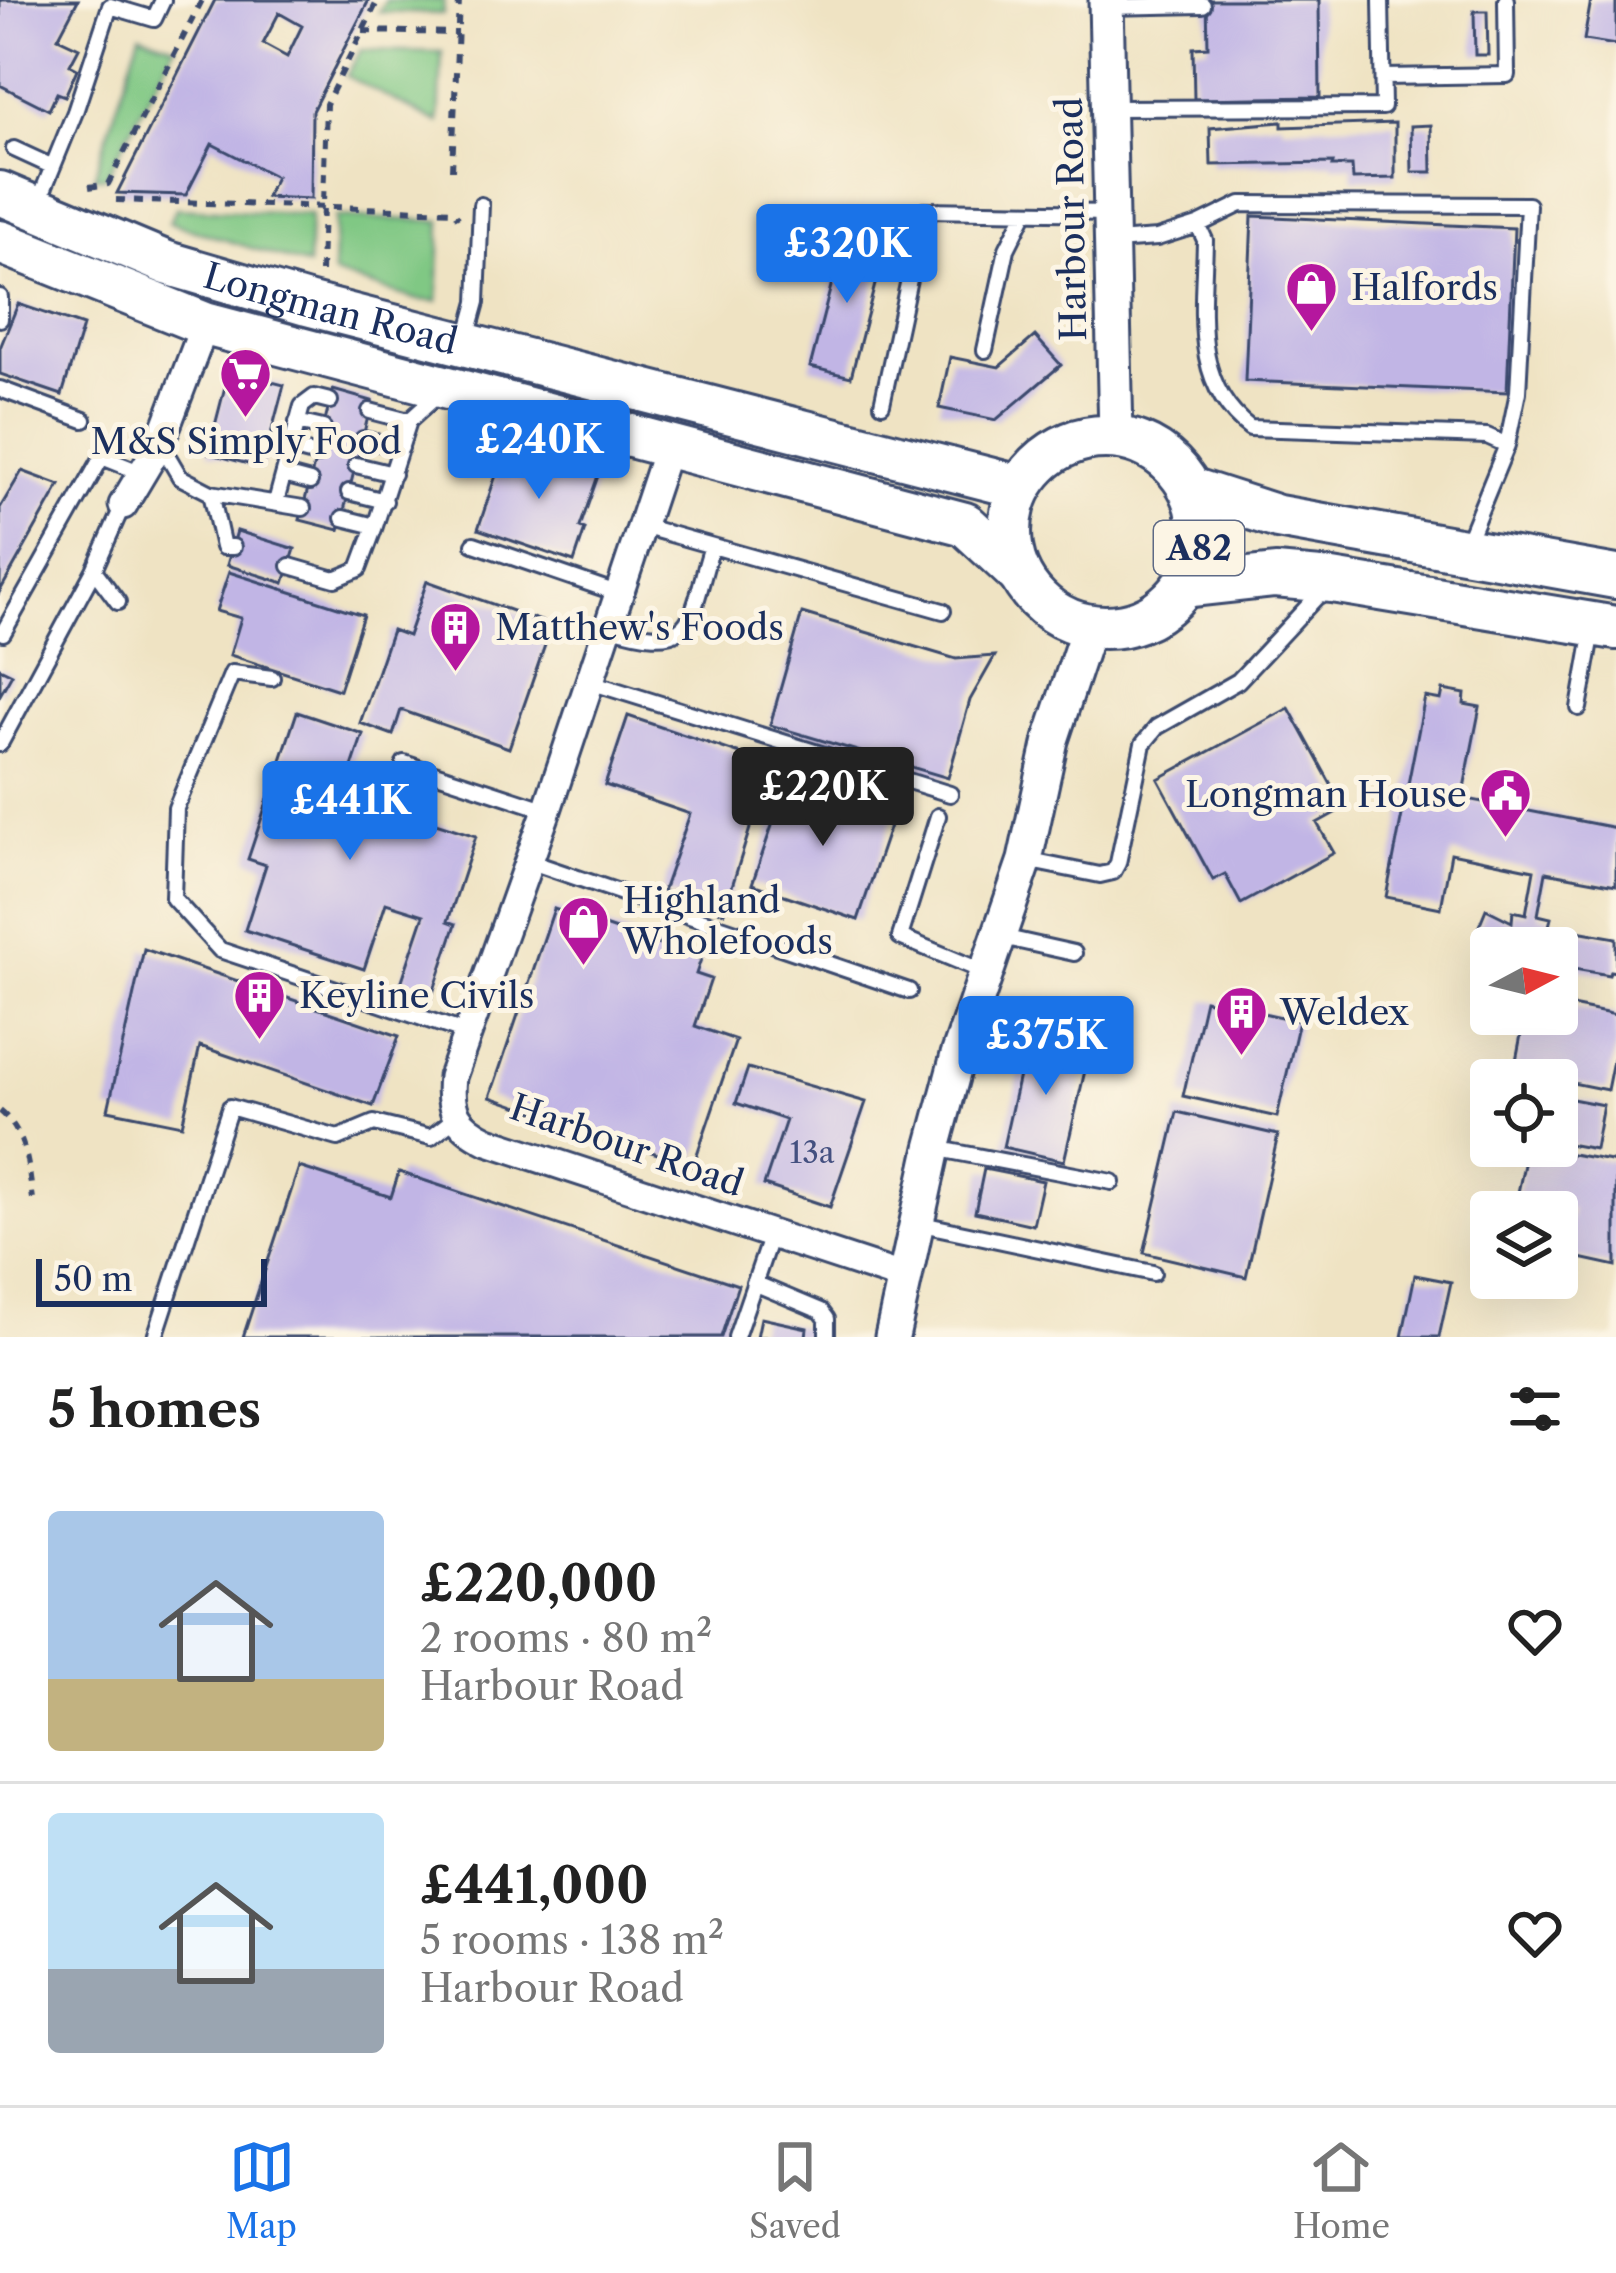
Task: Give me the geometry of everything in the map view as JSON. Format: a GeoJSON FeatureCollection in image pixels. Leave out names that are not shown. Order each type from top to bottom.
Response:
{"type":"FeatureCollection","features":[{"type":"Feature","properties":{"kind":"highway","name":"Longman Road"},"geometry":{"type":"LineString","coordinates":[[18,201],[167,263],[308,304],[1021,487]]}},
{"type":"Feature","properties":{"kind":"highway","name":"Longman Road"},"geometry":{"type":"LineString","coordinates":[[0,242],[205,324],[964,524],[1019,574]]}},
{"type":"Feature","properties":{"kind":"highway"},"geometry":{"type":"LineString","coordinates":[[1089,626],[1060,616],[1036,598],[1019,574],[1010,545],[1011,515],[1021,487],[1037,464],[1060,447],[1087,437],[1116,436]]}},
{"type":"Feature","properties":{"kind":"highway","name":"A82"},"geometry":{"type":"LineString","coordinates":[[1089,626],[1116,627],[1142,620],[1166,606],[1196,564],[1201,538],[1191,489],[1172,463],[1146,445],[1116,436]]}},
{"type":"Feature","properties":{"kind":"highway","name":"A82"},"geometry":{"type":"LineString","coordinates":[[1191,489],[1278,517],[1616,577]]}},
{"type":"Feature","properties":{"kind":"highway","name":"A82"},"geometry":{"type":"LineString","coordinates":[[1184,586],[1275,576],[1332,580],[1605,626]]}},
{"type":"Feature","properties":{"kind":"street","name":"Harbour Road"},"geometry":{"type":"LineString","coordinates":[[1106,3],[1116,436]]}},
{"type":"Feature","properties":{"kind":"street","name":"Longman Road"},"geometry":{"type":"LineString","coordinates":[[123,505],[160,442],[205,324]]}},
{"type":"Feature","properties":{"kind":"street","name":"Harbour Road"},"geometry":{"type":"LineString","coordinates":[[668,446],[452,1077],[455,1118],[488,1141],[905,1278]]}},
{"type":"Feature","properties":{"kind":"street"},"geometry":{"type":"LineString","coordinates":[[892,1337],[958,1055],[1025,860],[1051,740],[1089,626]]}},
{"type":"Feature","properties":{"kind":"lane"},"geometry":{"type":"LineString","coordinates":[[18,201],[51,166],[75,112],[110,6],[154,19],[163,0]]}},
{"type":"Feature","properties":{"kind":"lane"},"geometry":{"type":"LineString","coordinates":[[1107,109],[1383,106],[1382,0]]}},
{"type":"Feature","properties":{"kind":"lane"},"geometry":{"type":"LineString","coordinates":[[1383,77],[1507,75],[1506,0]]}},
{"type":"Feature","properties":{"kind":"lane"},"geometry":{"type":"LineString","coordinates":[[1106,3],[1203,5]]}},
{"type":"Feature","properties":{"kind":"lane"},"geometry":{"type":"LineString","coordinates":[[14,149],[51,166]]}},
{"type":"Feature","properties":{"kind":"lane"},"geometry":{"type":"LineString","coordinates":[[882,404],[924,210],[1025,214],[1156,238],[1240,204],[1528,205],[1518,392],[1507,445],[1469,531],[1466,550]]}},
{"type":"Feature","properties":{"kind":"lane"},"geometry":{"type":"LineString","coordinates":[[466,345],[477,302],[481,205]]}},
{"type":"Feature","properties":{"kind":"lane"},"geometry":{"type":"LineString","coordinates":[[986,350],[1007,248],[1025,214]]}},
{"type":"Feature","properties":{"kind":"lane"},"geometry":{"type":"LineString","coordinates":[[1198,224],[1205,240],[1202,352],[1228,412],[1250,428],[1487,436],[1507,445]]}},
{"type":"Feature","properties":{"kind":"lane"},"geometry":{"type":"LineString","coordinates":[[0,297],[0,319]]}},
{"type":"Feature","properties":{"kind":"lane"},"geometry":{"type":"LineString","coordinates":[[0,388],[84,420]]}},
{"type":"Feature","properties":{"kind":"lane"},"geometry":{"type":"LineString","coordinates":[[290,566],[335,579],[359,569],[409,421],[445,389]]}},
{"type":"Feature","properties":{"kind":"lane"},"geometry":{"type":"LineString","coordinates":[[276,502],[302,406],[314,397],[330,401]]}},
{"type":"Feature","properties":{"kind":"lane"},"geometry":{"type":"LineString","coordinates":[[370,411],[409,421]]}},
{"type":"Feature","properties":{"kind":"lane"},"geometry":{"type":"LineString","coordinates":[[297,422],[323,428]]}},
{"type":"Feature","properties":{"kind":"lane"},"geometry":{"type":"LineString","coordinates":[[363,439],[401,448]]}},
{"type":"Feature","properties":{"kind":"lane"},"geometry":{"type":"LineString","coordinates":[[160,442],[180,477],[211,493],[303,508]]}},
{"type":"Feature","properties":{"kind":"lane"},"geometry":{"type":"LineString","coordinates":[[291,448],[316,455]]}},
{"type":"Feature","properties":{"kind":"lane"},"geometry":{"type":"LineString","coordinates":[[3,633],[102,457],[142,473]]}},
{"type":"Feature","properties":{"kind":"lane"},"geometry":{"type":"LineString","coordinates":[[356,465],[393,474]]}},
{"type":"Feature","properties":{"kind":"lane"},"geometry":{"type":"LineString","coordinates":[[284,475],[310,482]]}},
{"type":"Feature","properties":{"kind":"lane"},"geometry":{"type":"LineString","coordinates":[[349,492],[385,501]]}},
{"type":"Feature","properties":{"kind":"lane"},"geometry":{"type":"LineString","coordinates":[[211,493],[223,547],[232,548]]}},
{"type":"Feature","properties":{"kind":"lane"},"geometry":{"type":"LineString","coordinates":[[0,744],[94,570],[123,505]]}},
{"type":"Feature","properties":{"kind":"lane"},"geometry":{"type":"LineString","coordinates":[[343,518],[375,526]]}},
{"type":"Feature","properties":{"kind":"lane"},"geometry":{"type":"LineString","coordinates":[[642,526],[943,611]]}},
{"type":"Feature","properties":{"kind":"lane"},"geometry":{"type":"LineString","coordinates":[[473,544],[620,594]]}},
{"type":"Feature","properties":{"kind":"lane"},"geometry":{"type":"LineString","coordinates":[[609,626],[649,638],[680,632],[712,546]]}},
{"type":"Feature","properties":{"kind":"lane"},"geometry":{"type":"LineString","coordinates":[[94,570],[118,602]]}},
{"type":"Feature","properties":{"kind":"lane"},"geometry":{"type":"LineString","coordinates":[[1025,860],[1100,875],[1113,872],[1143,744],[1157,727],[1238,681],[1332,580]]}},
{"type":"Feature","properties":{"kind":"lane"},"geometry":{"type":"LineString","coordinates":[[1579,708],[1605,626]]}},
{"type":"Feature","properties":{"kind":"lane"},"geometry":{"type":"LineString","coordinates":[[272,679],[232,674],[176,808],[173,898],[220,950],[467,1033]]}},
{"type":"Feature","properties":{"kind":"lane"},"geometry":{"type":"LineString","coordinates":[[590,682],[950,794]]}},
{"type":"Feature","properties":{"kind":"lane"},"geometry":{"type":"LineString","coordinates":[[404,763],[547,810]]}},
{"type":"Feature","properties":{"kind":"lane"},"geometry":{"type":"LineString","coordinates":[[938,815],[900,937],[987,973]]}},
{"type":"Feature","properties":{"kind":"lane"},"geometry":{"type":"LineString","coordinates":[[528,861],[909,991]]}},
{"type":"Feature","properties":{"kind":"lane"},"geometry":{"type":"LineString","coordinates":[[1000,937],[1073,953]]}},
{"type":"Feature","properties":{"kind":"lane"},"geometry":{"type":"LineString","coordinates":[[155,1337],[230,1107],[338,1138],[374,1123],[431,1137],[455,1118]]}},
{"type":"Feature","properties":{"kind":"lane"},"geometry":{"type":"LineString","coordinates":[[933,1148],[1112,1182]]}},
{"type":"Feature","properties":{"kind":"lane"},"geometry":{"type":"LineString","coordinates":[[917,1223],[1153,1274]]}},
{"type":"Feature","properties":{"kind":"lane"},"geometry":{"type":"LineString","coordinates":[[736,1337],[771,1235]]}},
{"type":"Feature","properties":{"kind":"lane"},"geometry":{"type":"LineString","coordinates":[[754,1283],[821,1311],[827,1319],[827,1337]]}},
{"type":"Feature","properties":{"kind":"path"},"geometry":{"type":"LineString","coordinates":[[89,187],[108,184],[202,0]]}},
{"type":"Feature","properties":{"kind":"path"},"geometry":{"type":"LineString","coordinates":[[321,280],[326,104],[378,0]]}},
{"type":"Feature","properties":{"kind":"path"},"geometry":{"type":"LineString","coordinates":[[452,170],[459,0]]}},
{"type":"Feature","properties":{"kind":"path"},"geometry":{"type":"LineString","coordinates":[[362,31],[458,33]]}},
{"type":"Feature","properties":{"kind":"path"},"geometry":{"type":"LineString","coordinates":[[102,202],[454,212],[458,215],[457,237]]}},
{"type":"Feature","properties":{"kind":"path"},"geometry":{"type":"LineString","coordinates":[[0,1111],[10,1119],[26,1150],[33,1199]]}},
{"type":"Feature","properties":{"kind":"green space"},"geometry":{"type":"Polygon","coordinates":[[[386,0],[444,0],[443,14],[379,12],[386,0]]]}},
{"type":"Feature","properties":{"kind":"green space"},"geometry":{"type":"Polygon","coordinates":[[[140,34],[175,46],[106,177],[94,177],[140,34]]]}},
{"type":"Feature","properties":{"kind":"green space"},"geometry":{"type":"Polygon","coordinates":[[[361,50],[442,52],[439,123],[346,76],[361,50]]]}},
{"type":"Feature","properties":{"kind":"green space"},"geometry":{"type":"Polygon","coordinates":[[[176,208],[310,215],[308,266],[169,222],[176,208]]]}},
{"type":"Feature","properties":{"kind":"green space"},"geometry":{"type":"Polygon","coordinates":[[[335,217],[441,221],[438,301],[418,300],[333,274],[335,217]]]}},
{"type":"Feature","properties":{"kind":"building"},"geometry":{"type":"Polygon","coordinates":[[[0,0],[78,0],[58,38],[79,48],[70,65],[77,69],[65,96],[57,93],[49,110],[0,85],[0,0]]]}},
{"type":"Feature","properties":{"kind":"building"},"geometry":{"type":"Polygon","coordinates":[[[215,0],[369,0],[312,111],[311,199],[266,197],[276,177],[212,144],[186,195],[117,193],[215,0]],[[279,13],[263,44],[287,57],[302,26],[279,13]]]}},
{"type":"Feature","properties":{"kind":"building"},"geometry":{"type":"Polygon","coordinates":[[[1207,0],[1319,0],[1320,97],[1194,99],[1193,48],[1208,47],[1207,0]]]}},
{"type":"Feature","properties":{"kind":"building"},"geometry":{"type":"Polygon","coordinates":[[[1591,0],[1616,0],[1616,45],[1584,40],[1591,0]]]}},
{"type":"Feature","properties":{"kind":"building"},"geometry":{"type":"Polygon","coordinates":[[[1474,11],[1487,11],[1488,55],[1475,55],[1474,11]]]}},
{"type":"Feature","properties":{"kind":"building"},"geometry":{"type":"Polygon","coordinates":[[[1282,122],[1282,127],[1395,123],[1395,178],[1353,179],[1352,166],[1333,163],[1211,165],[1210,128],[1282,122]]]}},
{"type":"Feature","properties":{"kind":"building"},"geometry":{"type":"Polygon","coordinates":[[[1431,125],[1432,172],[1412,172],[1411,126],[1431,125]]]}},
{"type":"Feature","properties":{"kind":"building"},"geometry":{"type":"Polygon","coordinates":[[[1252,216],[1514,228],[1507,392],[1245,381],[1252,216]]]}},
{"type":"Feature","properties":{"kind":"building"},"geometry":{"type":"Polygon","coordinates":[[[844,236],[885,246],[851,377],[810,367],[844,236]]]}},
{"type":"Feature","properties":{"kind":"building"},"geometry":{"type":"Polygon","coordinates":[[[18,304],[83,326],[62,395],[0,374],[0,348],[18,304]]]}},
{"type":"Feature","properties":{"kind":"building"},"geometry":{"type":"Polygon","coordinates":[[[1035,336],[1061,365],[996,420],[939,408],[950,357],[999,367],[1035,336]]]}},
{"type":"Feature","properties":{"kind":"building","name":"M&S Simply Food"},"geometry":{"type":"Polygon","coordinates":[[[229,371],[284,385],[262,468],[208,453],[229,371]]]}},
{"type":"Feature","properties":{"kind":"building"},"geometry":{"type":"Polygon","coordinates":[[[333,390],[372,401],[339,530],[300,520],[333,390]]]}},
{"type":"Feature","properties":{"kind":"building"},"geometry":{"type":"Polygon","coordinates":[[[507,442],[599,473],[580,527],[585,529],[574,562],[478,529],[507,442]]]}},
{"type":"Feature","properties":{"kind":"building"},"geometry":{"type":"Polygon","coordinates":[[[22,471],[60,485],[0,591],[0,508],[22,471]]]}},
{"type":"Feature","properties":{"kind":"building"},"geometry":{"type":"Polygon","coordinates":[[[237,531],[295,549],[284,583],[227,565],[237,531]]]}},
{"type":"Feature","properties":{"kind":"building"},"geometry":{"type":"Polygon","coordinates":[[[229,572],[363,615],[339,690],[230,655],[241,618],[216,611],[229,572]]]}},
{"type":"Feature","properties":{"kind":"building","name":"Matthew's Foods"},"geometry":{"type":"Polygon","coordinates":[[[427,581],[552,625],[509,748],[401,710],[393,735],[360,723],[392,630],[408,636],[427,581]]]}},
{"type":"Feature","properties":{"kind":"building"},"geometry":{"type":"Polygon","coordinates":[[[802,613],[956,659],[995,656],[970,700],[948,778],[770,725],[802,613]]]}},
{"type":"Feature","properties":{"kind":"building"},"geometry":{"type":"Polygon","coordinates":[[[0,668],[12,674],[0,695],[0,668]]]}},
{"type":"Feature","properties":{"kind":"building","name":"Longman House"},"geometry":{"type":"Polygon","coordinates":[[[1443,690],[1465,694],[1464,704],[1480,707],[1462,798],[1616,828],[1616,885],[1546,872],[1538,915],[1551,918],[1549,926],[1555,927],[1479,927],[1486,909],[1512,922],[1513,911],[1526,914],[1534,870],[1451,853],[1441,908],[1386,897],[1425,697],[1441,700],[1443,690]]]}},
{"type":"Feature","properties":{"kind":"building"},"geometry":{"type":"Polygon","coordinates":[[[1289,708],[1344,808],[1317,823],[1334,853],[1241,904],[1225,874],[1213,880],[1158,779],[1289,708]]]}},
{"type":"Feature","properties":{"kind":"building"},"geometry":{"type":"Polygon","coordinates":[[[297,712],[363,734],[345,788],[360,792],[353,813],[399,828],[405,813],[476,836],[448,921],[456,924],[429,1005],[397,995],[424,915],[386,903],[364,969],[245,930],[266,865],[248,859],[297,712]]]}},
{"type":"Feature","properties":{"kind":"building"},"geometry":{"type":"Polygon","coordinates":[[[628,716],[770,764],[724,912],[663,891],[690,814],[605,785],[628,716]]]}},
{"type":"Feature","properties":{"kind":"building"},"geometry":{"type":"Polygon","coordinates":[[[788,779],[894,814],[858,920],[752,884],[788,779]]]}},
{"type":"Feature","properties":{"kind":"building"},"geometry":{"type":"Polygon","coordinates":[[[554,909],[701,959],[696,974],[711,979],[695,1026],[736,1040],[693,1166],[490,1097],[554,909]]]}},
{"type":"Feature","properties":{"kind":"building","name":"Longman House"},"geometry":{"type":"Polygon","coordinates":[[[1578,931],[1616,938],[1616,972],[1578,970],[1578,931]]]}},
{"type":"Feature","properties":{"kind":"building","name":"Keyline Civils"},"geometry":{"type":"Polygon","coordinates":[[[144,949],[399,1036],[373,1106],[200,1046],[182,1125],[108,1110],[144,949]]]}},
{"type":"Feature","properties":{"kind":"building","name":"Weldex"},"geometry":{"type":"Polygon","coordinates":[[[1205,1000],[1299,1021],[1277,1117],[1183,1096],[1205,1000]]]}},
{"type":"Feature","properties":{"kind":"building"},"geometry":{"type":"Polygon","coordinates":[[[1578,1007],[1616,1015],[1607,1090],[1578,1084],[1578,1059],[1516,1059],[1521,1035],[1578,1035],[1578,1007]]]}},
{"type":"Feature","properties":{"kind":"building"},"geometry":{"type":"Polygon","coordinates":[[[1028,1035],[1090,1049],[1064,1161],[1003,1147],[1028,1035]]]}},
{"type":"Feature","properties":{"kind":"building"},"geometry":{"type":"Polygon","coordinates":[[[748,1068],[866,1102],[830,1207],[764,1185],[786,1120],[736,1103],[748,1068]]]}},
{"type":"Feature","properties":{"kind":"building"},"geometry":{"type":"Polygon","coordinates":[[[1578,1100],[1603,1105],[1595,1149],[1578,1146],[1578,1100]]]}},
{"type":"Feature","properties":{"kind":"building"},"geometry":{"type":"Polygon","coordinates":[[[1177,1112],[1278,1135],[1246,1277],[1144,1253],[1177,1112]]]}},
{"type":"Feature","properties":{"kind":"building"},"geometry":{"type":"Polygon","coordinates":[[[1578,1155],[1616,1162],[1616,1266],[1578,1258],[1578,1191],[1518,1191],[1523,1167],[1578,1167],[1578,1155]]]}},
{"type":"Feature","properties":{"kind":"building"},"geometry":{"type":"Polygon","coordinates":[[[299,1167],[391,1197],[399,1172],[738,1285],[721,1337],[243,1337],[299,1167]]]}},
{"type":"Feature","properties":{"kind":"building"},"geometry":{"type":"Polygon","coordinates":[[[984,1169],[1043,1181],[1033,1225],[975,1212],[984,1169]]]}},
{"type":"Feature","properties":{"kind":"building"},"geometry":{"type":"Polygon","coordinates":[[[1415,1275],[1451,1282],[1439,1337],[1402,1337],[1415,1275]]]}},
{"type":"Feature","properties":{"kind":"building"},"geometry":{"type":"Polygon","coordinates":[[[761,1318],[807,1328],[806,1337],[757,1337],[761,1318]]]}},
{"type":"Feature","properties":{"kind":"place","name":"Halfords"},"geometry":{"type":"Point","coordinates":[1312,333]}},
{"type":"Feature","properties":{"kind":"place","name":"M&S Simply Food"},"geometry":{"type":"Point","coordinates":[246,419]}},
{"type":"Feature","properties":{"kind":"place","name":"Matthew's Foods"},"geometry":{"type":"Point","coordinates":[456,673]}},
{"type":"Feature","properties":{"kind":"place","name":"Longman House"},"geometry":{"type":"Point","coordinates":[1506,840]}},
{"type":"Feature","properties":{"kind":"place","name":"Highland Wholefoods"},"geometry":{"type":"Point","coordinates":[584,967]}},
{"type":"Feature","properties":{"kind":"place","name":"Keyline Civils"},"geometry":{"type":"Point","coordinates":[260,1041]}},
{"type":"Feature","properties":{"kind":"place","name":"Weldex"},"geometry":{"type":"Point","coordinates":[1241,1058]}}]}
